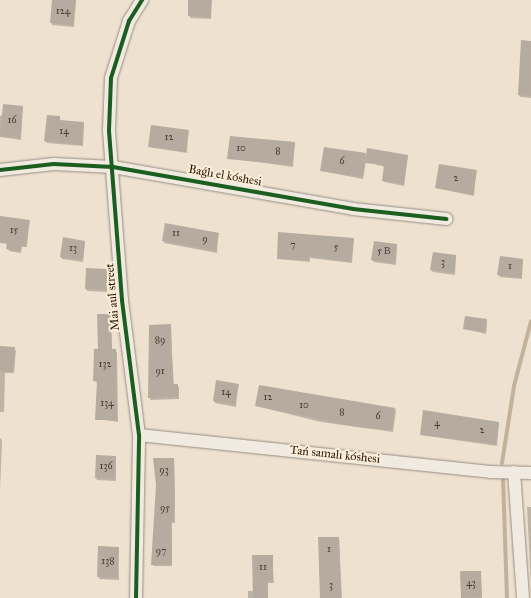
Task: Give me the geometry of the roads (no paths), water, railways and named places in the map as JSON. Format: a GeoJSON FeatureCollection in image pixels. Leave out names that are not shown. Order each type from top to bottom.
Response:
{"type":"FeatureCollection","features":[{"type":"Feature","properties":{"kind":"street","name":"Mai aul street"},"geometry":{"type":"LineString","coordinates":[[136,598],[139,435],[122,300],[109,130],[110,78],[129,21],[142,0]]}},
{"type":"Feature","properties":{"kind":"street","name":"Baǵlı el kóshesi"},"geometry":{"type":"LineString","coordinates":[[0,170],[54,164],[113,167],[353,209],[446,219]]}},
{"type":"Feature","properties":{"kind":"street","name":"Tań samalı kóshesi"},"geometry":{"type":"LineString","coordinates":[[139,435],[531,473]]}},
{"type":"Feature","properties":{"kind":"street"},"geometry":{"type":"LineString","coordinates":[[514,472],[523,598]]}},
{"type":"Feature","properties":{"kind":"waterway"},"geometry":{"type":"LineString","coordinates":[[502,463],[514,386],[531,321]]}},
{"type":"Feature","properties":{"kind":"waterway"},"geometry":{"type":"LineString","coordinates":[[503,478],[507,598]]}}]}
